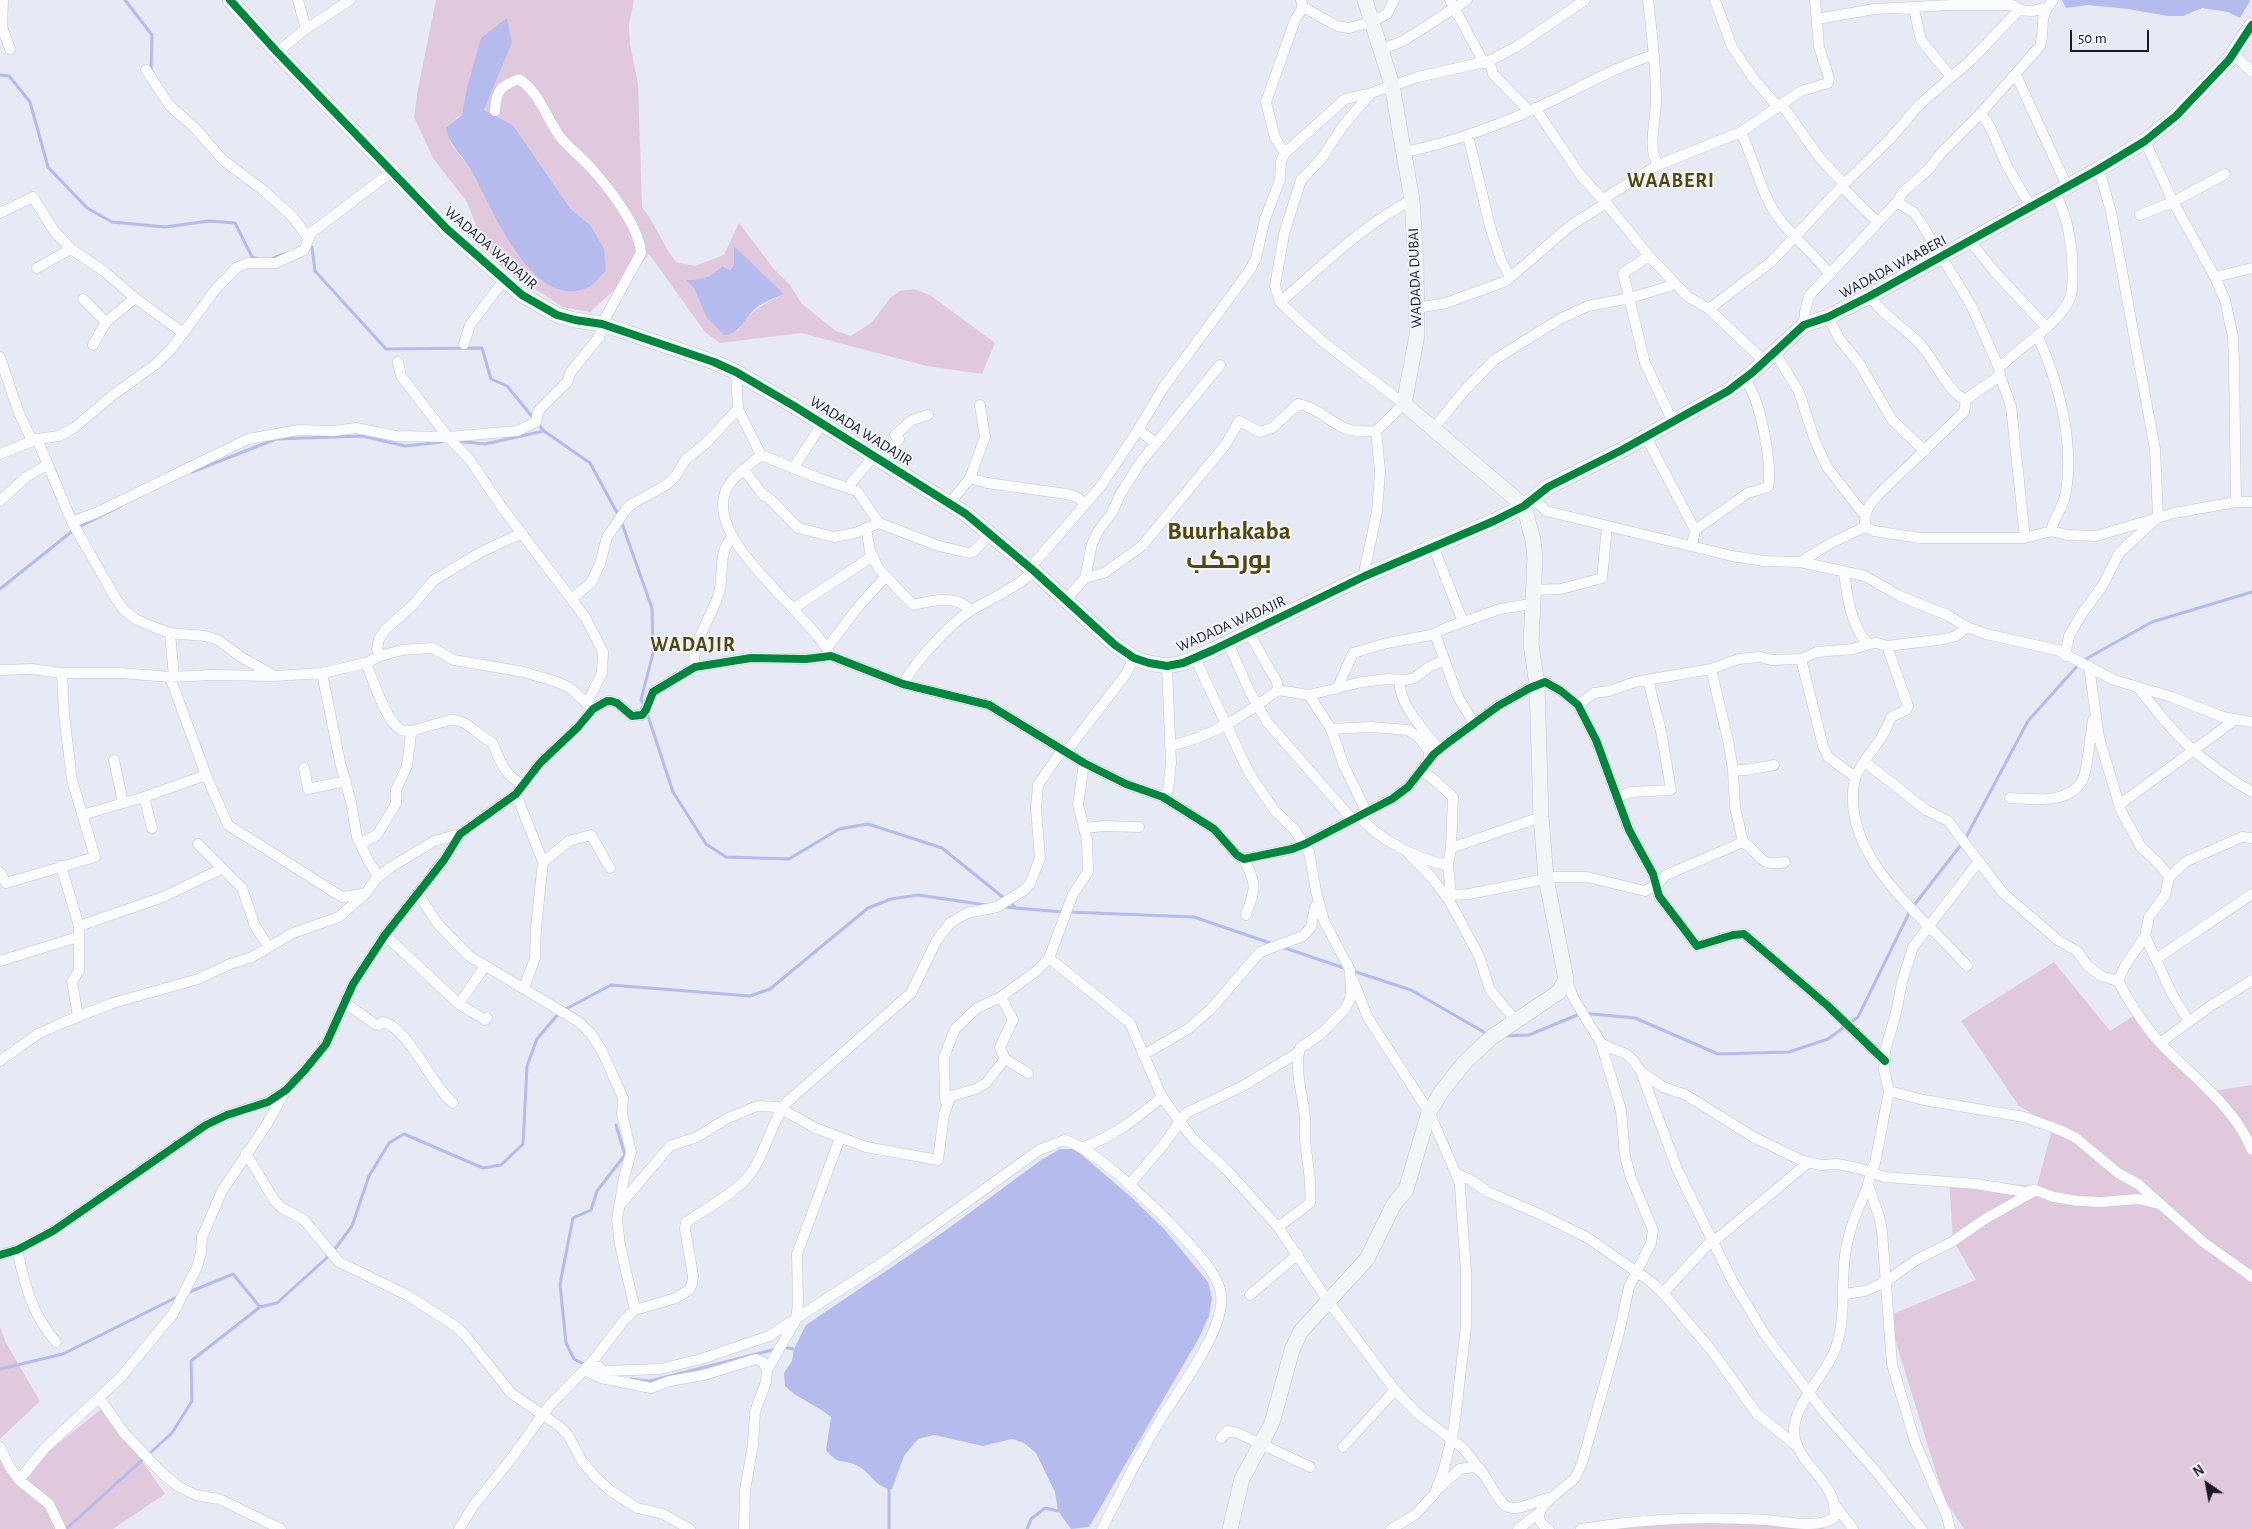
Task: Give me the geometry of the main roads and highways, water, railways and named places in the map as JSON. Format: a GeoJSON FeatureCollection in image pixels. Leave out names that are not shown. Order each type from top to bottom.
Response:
{"type":"FeatureCollection","features":[{"type":"Feature","properties":{"kind":"water"},"geometry":{"type":"Polygon","coordinates":[[[2062,0],[2250,1],[2240,18],[2228,12],[2202,8],[2183,16],[2168,16],[2088,5],[2066,8],[2062,0]]]}},
{"type":"Feature","properties":{"kind":"water"},"geometry":{"type":"Polygon","coordinates":[[[507,18],[512,43],[484,110],[513,125],[570,208],[590,225],[604,249],[606,271],[589,287],[568,291],[549,285],[531,270],[501,228],[469,167],[448,135],[446,128],[462,115],[467,88],[481,38],[507,18]]]}},
{"type":"Feature","properties":{"kind":"water"},"geometry":{"type":"Polygon","coordinates":[[[734,246],[784,294],[759,306],[738,329],[724,335],[707,318],[694,288],[686,280],[706,278],[722,266],[730,270],[734,265],[734,246]]]}},
{"type":"Feature","properties":{"kind":"water"},"geometry":{"type":"Polygon","coordinates":[[[1060,1149],[1075,1149],[1131,1197],[1164,1229],[1208,1282],[1212,1298],[1209,1316],[1199,1338],[1089,1527],[1071,1529],[1058,1511],[1055,1492],[1036,1453],[1024,1443],[1012,1439],[983,1446],[934,1435],[918,1439],[904,1456],[892,1489],[877,1483],[856,1465],[834,1458],[826,1450],[831,1417],[785,1386],[784,1373],[792,1361],[794,1349],[806,1325],[945,1231],[1041,1160],[1060,1149]]]}},
{"type":"Feature","properties":{"kind":"waterway"},"geometry":{"type":"LineString","coordinates":[[125,0],[152,35],[151,70]]}},
{"type":"Feature","properties":{"kind":"waterway"},"geometry":{"type":"LineString","coordinates":[[0,75],[9,76],[30,102],[48,167],[87,208],[112,222],[165,227],[209,221],[235,223],[252,257],[258,259]]}},
{"type":"Feature","properties":{"kind":"waterway"},"geometry":{"type":"LineString","coordinates":[[307,246],[312,247],[315,271],[386,349],[482,348],[491,379],[507,386],[544,431],[590,463],[620,518],[652,608],[653,653],[641,700],[645,707]]}},
{"type":"Feature","properties":{"kind":"waterway"},"geometry":{"type":"LineString","coordinates":[[271,259],[284,254]]}},
{"type":"Feature","properties":{"kind":"waterway"},"geometry":{"type":"LineString","coordinates":[[456,441],[485,444],[544,431]]}},
{"type":"Feature","properties":{"kind":"waterway"},"geometry":{"type":"LineString","coordinates":[[192,472],[276,439],[362,436],[405,446],[442,442]]}},
{"type":"Feature","properties":{"kind":"waterway"},"geometry":{"type":"LineString","coordinates":[[0,589],[75,529],[121,506]]}},
{"type":"Feature","properties":{"kind":"waterway"},"geometry":{"type":"LineString","coordinates":[[2084,660],[2152,622],[2252,592]]}},
{"type":"Feature","properties":{"kind":"waterway"},"geometry":{"type":"LineString","coordinates":[[1505,1036],[1529,1035],[1582,1013],[1635,1018],[1718,1054],[1789,1052],[1828,1039],[1858,1017],[1911,909],[1964,841],[2028,721],[2079,664]]}},
{"type":"Feature","properties":{"kind":"waterway"},"geometry":{"type":"LineString","coordinates":[[647,713],[673,792],[706,844],[726,857],[789,859],[839,829],[868,824],[942,848],[1015,907]]}},
{"type":"Feature","properties":{"kind":"waterway"},"geometry":{"type":"LineString","coordinates":[[564,1010],[611,985],[750,996],[770,989],[868,908],[891,899],[918,895],[986,905]]}},
{"type":"Feature","properties":{"kind":"waterway"},"geometry":{"type":"LineString","coordinates":[[1004,907],[1063,912]]}},
{"type":"Feature","properties":{"kind":"waterway"},"geometry":{"type":"LineString","coordinates":[[1069,912],[1194,917],[1273,944]]}},
{"type":"Feature","properties":{"kind":"waterway"},"geometry":{"type":"LineString","coordinates":[[1282,947],[1347,969]]}},
{"type":"Feature","properties":{"kind":"waterway"},"geometry":{"type":"LineString","coordinates":[[1353,971],[1411,990],[1489,1035]]}},
{"type":"Feature","properties":{"kind":"waterway"},"geometry":{"type":"LineString","coordinates":[[66,1529],[172,1433],[192,1401],[191,1361],[260,1307],[277,1303],[332,1253],[352,1226],[369,1176],[389,1143],[404,1134],[483,1168],[501,1165],[523,1144],[527,1066],[537,1039],[559,1013]]}},
{"type":"Feature","properties":{"kind":"waterway"},"geometry":{"type":"LineString","coordinates":[[586,1365],[574,1359],[566,1343],[560,1284],[573,1218],[591,1210],[597,1191],[625,1155],[616,1125]]}},
{"type":"Feature","properties":{"kind":"waterway"},"geometry":{"type":"LineString","coordinates":[[187,1293],[233,1274],[260,1307]]}},
{"type":"Feature","properties":{"kind":"waterway"},"geometry":{"type":"LineString","coordinates":[[0,1369],[63,1354],[179,1296]]}},
{"type":"Feature","properties":{"kind":"waterway"},"geometry":{"type":"LineString","coordinates":[[782,1347],[794,1349]]}},
{"type":"Feature","properties":{"kind":"waterway"},"geometry":{"type":"LineString","coordinates":[[631,1379],[650,1381],[776,1349]]}},
{"type":"Feature","properties":{"kind":"waterway"},"geometry":{"type":"LineString","coordinates":[[889,1489],[889,1529]]}},
{"type":"Feature","properties":{"kind":"waterway"},"geometry":{"type":"LineString","coordinates":[[1027,1529],[1031,1519],[1045,1508],[1058,1511]]}},
{"type":"Feature","properties":{"kind":"district","name":"WAABERI"},"geometry":{"type":"Point","coordinates":[1671,181]}},
{"type":"Feature","properties":{"kind":"district","name":"Buurhakaba بورحكب"},"geometry":{"type":"Point","coordinates":[1229,546]}},
{"type":"Feature","properties":{"kind":"district","name":"WADAJIR"},"geometry":{"type":"Point","coordinates":[693,645]}}]}
